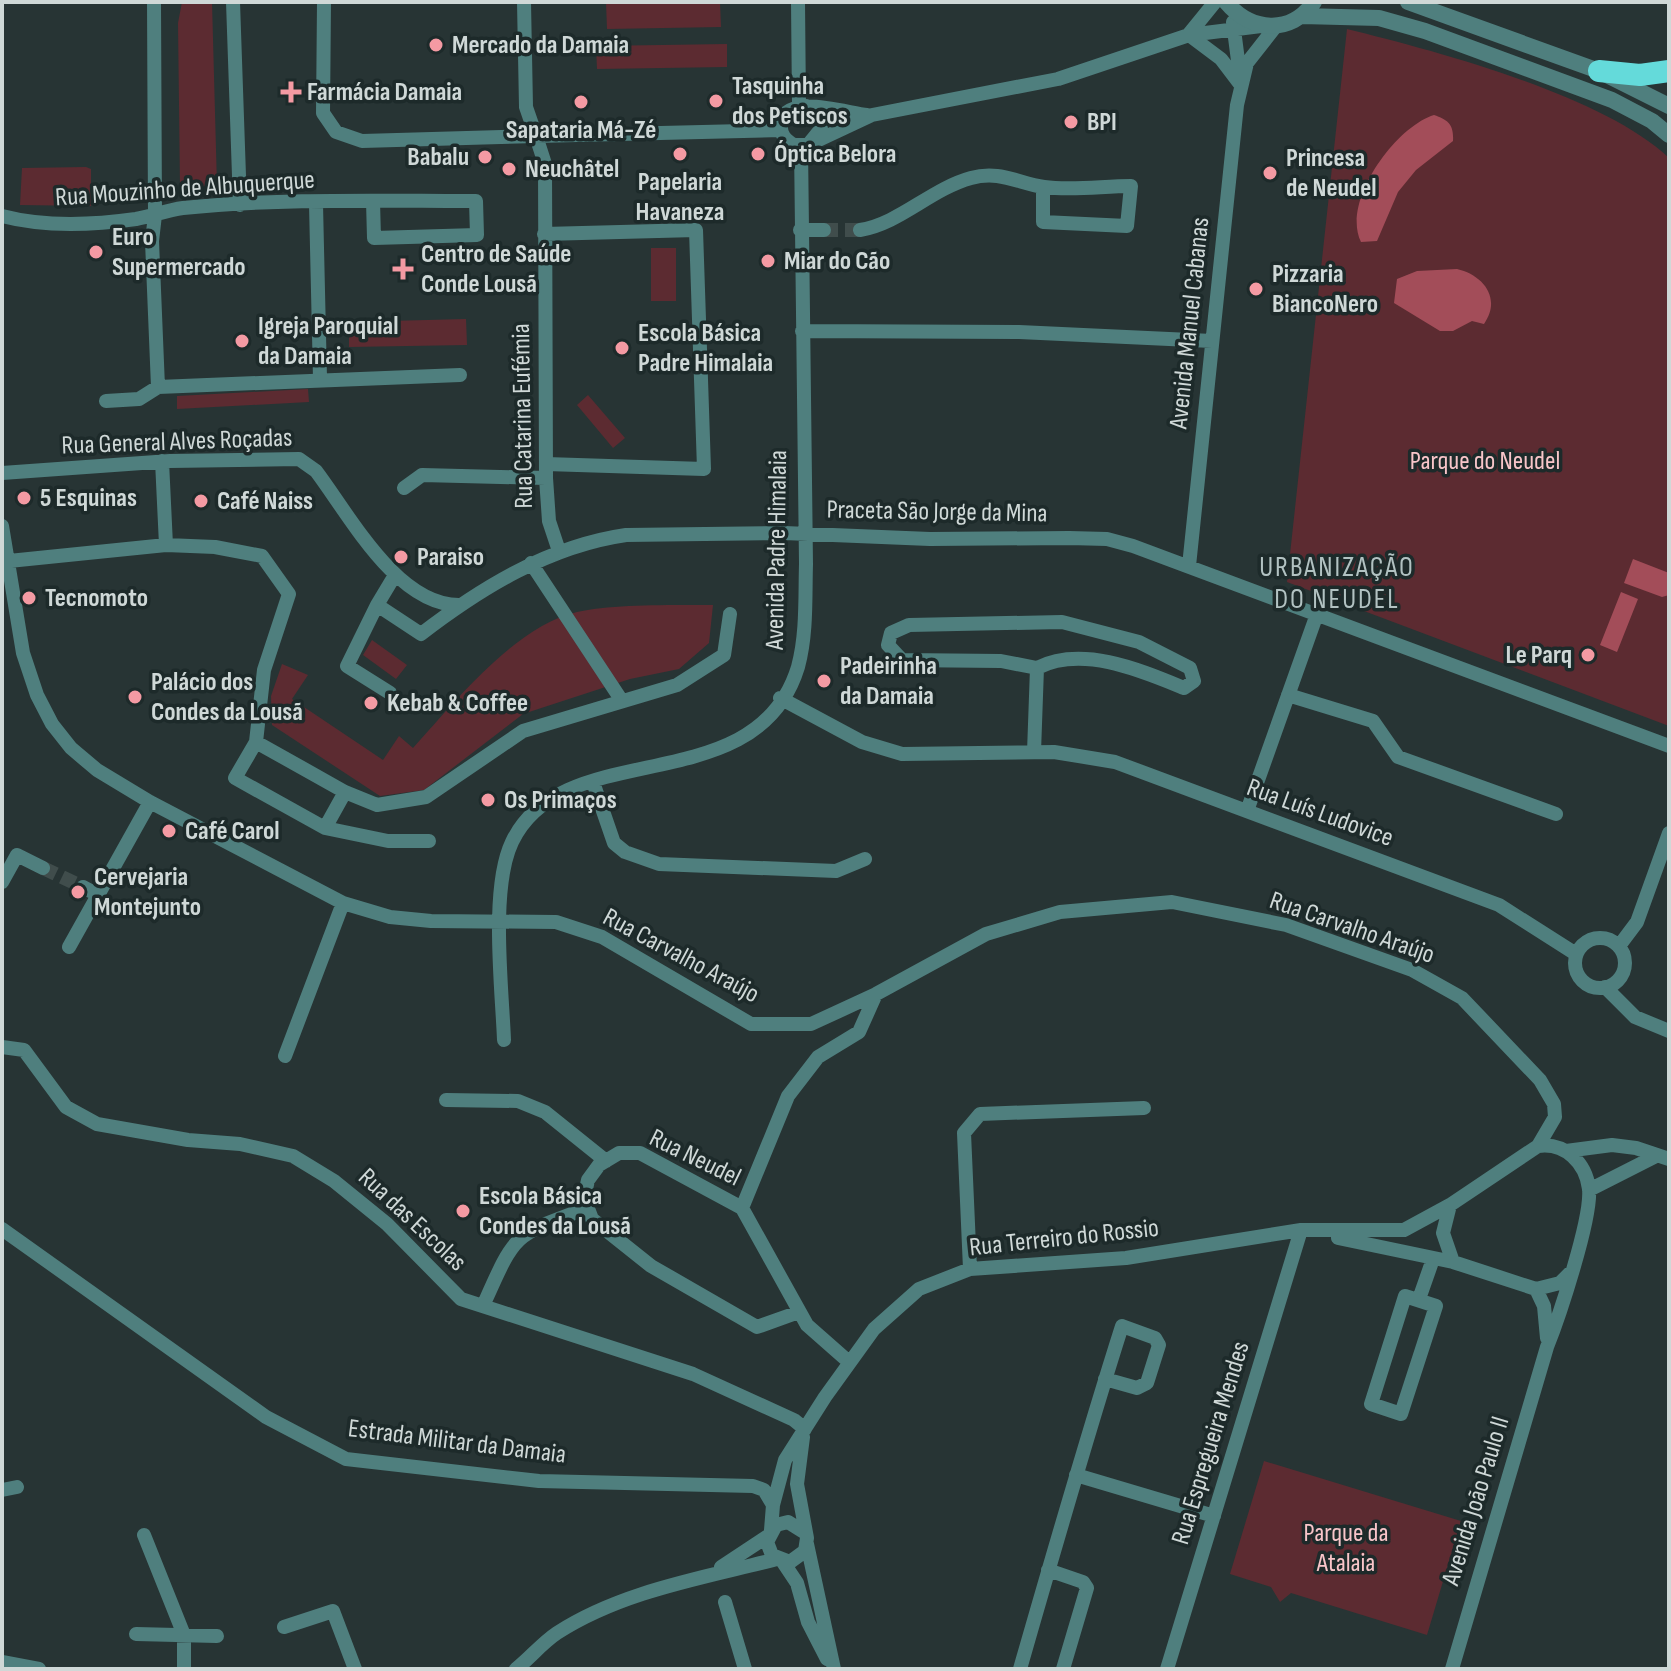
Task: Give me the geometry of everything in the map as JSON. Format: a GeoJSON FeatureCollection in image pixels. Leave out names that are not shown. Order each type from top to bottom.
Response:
{"type":"FeatureCollection","features":[{"type":"Feature","properties":{"kind":"highway"},"geometry":{"type":"LineString","coordinates":[[1599,71],[1640,75],[1669,71]]}},
{"type":"Feature","properties":{"kind":"street"},"geometry":{"type":"LineString","coordinates":[[154,2],[155,215],[152,241],[158,387]]}},
{"type":"Feature","properties":{"kind":"street"},"geometry":{"type":"LineString","coordinates":[[233,2],[240,205]]}},
{"type":"Feature","properties":{"kind":"street"},"geometry":{"type":"LineString","coordinates":[[324,2],[323,113],[336,132],[362,141],[781,130]]}},
{"type":"Feature","properties":{"kind":"street","name":"Rua Catarina Eufémia"},"geometry":{"type":"LineString","coordinates":[[524,2],[526,107],[545,164],[546,471],[549,521],[559,551]]}},
{"type":"Feature","properties":{"kind":"street","name":"Avenida Padre Himalaia"},"geometry":{"type":"LineString","coordinates":[[504,1040],[500,921],[505,861],[524,821],[562,791],[684,762],[719,749],[751,730],[780,698],[797,668],[804,632],[800,230],[804,146],[821,129],[818,115],[803,106],[798,2]]}},
{"type":"Feature","properties":{"kind":"street"},"geometry":{"type":"LineString","coordinates":[[1189,35],[1215,2]]}},
{"type":"Feature","properties":{"kind":"street"},"geometry":{"type":"LineString","coordinates":[[1226,2],[1248,21],[1268,26]]}},
{"type":"Feature","properties":{"kind":"street","name":"Avenida Manuel Cabanas"},"geometry":{"type":"LineString","coordinates":[[1189,566],[1240,85],[1235,29],[1226,2]]}},
{"type":"Feature","properties":{"kind":"street"},"geometry":{"type":"LineString","coordinates":[[1302,16],[1314,2]]}},
{"type":"Feature","properties":{"kind":"street"},"geometry":{"type":"LineString","coordinates":[[1408,2],[1599,71],[1669,106]]}},
{"type":"Feature","properties":{"kind":"street"},"geometry":{"type":"LineString","coordinates":[[872,115],[803,106],[784,113],[781,130],[788,142],[804,146],[872,115],[1020,88],[1189,35],[1268,26],[1302,16],[1379,18],[1425,31],[1612,100],[1652,121],[1669,135]]}},
{"type":"Feature","properties":{"kind":"street","name":"Avenida Manuel Cabanas"},"geometry":{"type":"LineString","coordinates":[[1240,85],[1268,26]]}},
{"type":"Feature","properties":{"kind":"street"},"geometry":{"type":"LineString","coordinates":[[1189,35],[1221,59],[1240,85]]}},
{"type":"Feature","properties":{"kind":"street"},"geometry":{"type":"LineString","coordinates":[[860,230],[885,224],[906,209],[971,178],[1000,175],[1043,187],[1131,186],[1127,226],[1043,222],[1043,187]]}},
{"type":"Feature","properties":{"kind":"street","name":"Rua Mouzinho de Albuquerque"},"geometry":{"type":"LineString","coordinates":[[2,216],[51,223],[155,215],[180,208],[373,201],[476,201],[477,235],[374,238],[373,201]]}},
{"type":"Feature","properties":{"kind":"street"},"geometry":{"type":"LineString","coordinates":[[316,204],[320,378]]}},
{"type":"Feature","properties":{"kind":"street"},"geometry":{"type":"LineString","coordinates":[[404,488],[422,475],[704,469],[696,230],[544,234]]}},
{"type":"Feature","properties":{"kind":"street"},"geometry":{"type":"LineString","coordinates":[[800,230],[824,230]]}},
{"type":"Feature","properties":{"kind":"street"},"geometry":{"type":"LineString","coordinates":[[802,331],[1019,332],[1212,341]]}},
{"type":"Feature","properties":{"kind":"street"},"geometry":{"type":"LineString","coordinates":[[106,401],[139,399],[158,387],[320,378],[460,375]]}},
{"type":"Feature","properties":{"kind":"street","name":"Rua General Alves Roçadas"},"geometry":{"type":"LineString","coordinates":[[2,473],[162,461],[299,459],[316,471],[395,575]]}},
{"type":"Feature","properties":{"kind":"street"},"geometry":{"type":"LineString","coordinates":[[162,461],[166,545]]}},
{"type":"Feature","properties":{"kind":"street","name":"Rua Carvalho Araújo"},"geometry":{"type":"LineString","coordinates":[[2,526],[23,653],[37,695],[52,724],[97,770],[150,802],[343,903],[404,918],[556,922],[602,937],[751,1024],[811,1024],[876,994],[986,934],[1060,912],[1172,902],[1286,925],[1412,970],[1462,998],[1548,1091],[1555,1117],[1538,1146]]}},
{"type":"Feature","properties":{"kind":"street","name":"Praceta São Jorge da Mina"},"geometry":{"type":"LineString","coordinates":[[377,605],[421,634],[459,605],[531,563],[559,551],[626,535],[804,534],[930,539],[1107,539],[1189,566],[1669,746]]}},
{"type":"Feature","properties":{"kind":"street"},"geometry":{"type":"LineString","coordinates":[[9,561],[166,545],[251,552],[270,563],[286,587],[288,604],[264,670],[256,742],[235,778],[325,828],[388,841],[429,841]]}},
{"type":"Feature","properties":{"kind":"street"},"geometry":{"type":"LineString","coordinates":[[531,563],[622,701]]}},
{"type":"Feature","properties":{"kind":"street"},"geometry":{"type":"LineString","coordinates":[[390,693],[347,666],[395,575],[428,599],[441,605],[459,605]]}},
{"type":"Feature","properties":{"kind":"street"},"geometry":{"type":"LineString","coordinates":[[256,742],[345,792],[377,805],[426,797],[523,731],[677,685],[724,655],[730,614]]}},
{"type":"Feature","properties":{"kind":"street"},"geometry":{"type":"LineString","coordinates":[[1247,811],[1317,614]]}},
{"type":"Feature","properties":{"kind":"street"},"geometry":{"type":"LineString","coordinates":[[1062,622],[1139,642],[1190,668],[1194,681],[1184,688],[1086,657],[1054,659],[1037,668],[1001,661],[902,660],[888,645],[891,633],[909,625],[1062,622]]}},
{"type":"Feature","properties":{"kind":"street"},"geometry":{"type":"LineString","coordinates":[[1034,752],[1037,668]]}},
{"type":"Feature","properties":{"kind":"street"},"geometry":{"type":"LineString","coordinates":[[1288,695],[1373,721],[1398,757],[1556,814]]}},
{"type":"Feature","properties":{"kind":"street","name":"Rua Luís Ludovice"},"geometry":{"type":"LineString","coordinates":[[780,698],[883,751],[1034,752],[1115,762],[1499,905],[1576,954]]}},
{"type":"Feature","properties":{"kind":"street"},"geometry":{"type":"LineString","coordinates":[[593,782],[614,843],[625,852],[659,864],[836,871],[865,859]]}},
{"type":"Feature","properties":{"kind":"street"},"geometry":{"type":"LineString","coordinates":[[325,828],[345,792]]}},
{"type":"Feature","properties":{"kind":"street"},"geometry":{"type":"LineString","coordinates":[[69,947],[150,802]]}},
{"type":"Feature","properties":{"kind":"street"},"geometry":{"type":"LineString","coordinates":[[1619,946],[1637,922],[1669,833]]}},
{"type":"Feature","properties":{"kind":"street"},"geometry":{"type":"LineString","coordinates":[[2,882],[17,855],[43,868]]}},
{"type":"Feature","properties":{"kind":"street"},"geometry":{"type":"LineString","coordinates":[[83,887],[98,895]]}},
{"type":"Feature","properties":{"kind":"street"},"geometry":{"type":"LineString","coordinates":[[285,1056],[343,903]]}},
{"type":"Feature","properties":{"kind":"street"},"geometry":{"type":"LineString","coordinates":[[1605,987],[1613,984],[1623,971],[1623,954],[1612,941],[1595,938],[1587,941],[1576,954],[1576,969],[1584,981],[1605,987],[1635,1017],[1669,1031]]}},
{"type":"Feature","properties":{"kind":"street"},"geometry":{"type":"LineString","coordinates":[[742,1208],[788,1096],[818,1057],[859,1032],[876,994]]}},
{"type":"Feature","properties":{"kind":"street","name":"Rua das Escolas"},"geometry":{"type":"LineString","coordinates":[[2,1047],[24,1050],[66,1107],[97,1124],[188,1140],[240,1144],[293,1156],[334,1181],[387,1224],[461,1299],[693,1374],[794,1420],[805,1429]]}},
{"type":"Feature","properties":{"kind":"street"},"geometry":{"type":"LineString","coordinates":[[446,1100],[518,1101],[545,1112],[606,1161],[588,1180],[584,1198],[592,1219],[617,1242],[757,1327],[799,1312]]}},
{"type":"Feature","properties":{"kind":"street"},"geometry":{"type":"LineString","coordinates":[[970,1269],[964,1133],[980,1114],[1144,1108]]}},
{"type":"Feature","properties":{"kind":"street"},"geometry":{"type":"LineString","coordinates":[[1549,1144],[1566,1151],[1585,1173],[1589,1190],[1570,1272],[1560,1283],[1536,1289],[1453,1262],[1443,1233],[1450,1205],[1538,1146],[1549,1144]]}},
{"type":"Feature","properties":{"kind":"street"},"geometry":{"type":"LineString","coordinates":[[1566,1151],[1612,1145],[1636,1148],[1662,1157]]}},
{"type":"Feature","properties":{"kind":"street","name":"Rua Neudel"},"geometry":{"type":"LineString","coordinates":[[606,1161],[619,1153],[640,1153],[742,1208],[807,1325],[849,1362]]}},
{"type":"Feature","properties":{"kind":"street"},"geometry":{"type":"LineString","coordinates":[[1589,1190],[1662,1157]]}},
{"type":"Feature","properties":{"kind":"street","name":"Rua Terreiro do Rossio"},"geometry":{"type":"LineString","coordinates":[[770,1533],[773,1505],[785,1460],[874,1329],[919,1289],[970,1269],[1126,1258],[1301,1230],[1404,1230],[1450,1205]]}},
{"type":"Feature","properties":{"kind":"street"},"geometry":{"type":"LineString","coordinates":[[483,1306],[508,1248],[526,1231],[588,1208]]}},
{"type":"Feature","properties":{"kind":"street","name":"Estrada Militar da Damaia"},"geometry":{"type":"LineString","coordinates":[[2,1229],[266,1417],[346,1459],[539,1481],[753,1486],[764,1490],[773,1505]]}},
{"type":"Feature","properties":{"kind":"street","name":"Rua Terreiro do Rossio"},"geometry":{"type":"LineString","coordinates":[[1301,1230],[1453,1262]]}},
{"type":"Feature","properties":{"kind":"street","name":"Rua Espregueira Mendes"},"geometry":{"type":"LineString","coordinates":[[1167,1669],[1301,1230]]}},
{"type":"Feature","properties":{"kind":"street"},"geometry":{"type":"LineString","coordinates":[[1419,1299],[1433,1259]]}},
{"type":"Feature","properties":{"kind":"street","name":"Avenida João Paulo II"},"geometry":{"type":"LineString","coordinates":[[1452,1669],[1547,1347],[1564,1303],[1570,1272]]}},
{"type":"Feature","properties":{"kind":"street","name":"Avenida João Paulo II"},"geometry":{"type":"LineString","coordinates":[[1536,1289],[1544,1306],[1547,1347]]}},
{"type":"Feature","properties":{"kind":"street"},"geometry":{"type":"LineString","coordinates":[[1405,1296],[1419,1299],[1436,1306],[1401,1414],[1371,1404],[1405,1296]]}},
{"type":"Feature","properties":{"kind":"street"},"geometry":{"type":"LineString","coordinates":[[1023,1668],[1048,1570],[1105,1379],[1122,1326],[1155,1338],[1159,1345],[1147,1383],[1137,1388],[1105,1379]]}},
{"type":"Feature","properties":{"kind":"street"},"geometry":{"type":"LineString","coordinates":[[805,1429],[797,1484],[833,1669]]}},
{"type":"Feature","properties":{"kind":"street"},"geometry":{"type":"LineString","coordinates":[[1076,1475],[1214,1516]]}},
{"type":"Feature","properties":{"kind":"street"},"geometry":{"type":"LineString","coordinates":[[710,1573],[788,1522],[806,1538]]}},
{"type":"Feature","properties":{"kind":"street"},"geometry":{"type":"LineString","coordinates":[[770,1533],[768,1549],[797,1583],[808,1622],[833,1669]]}},
{"type":"Feature","properties":{"kind":"street"},"geometry":{"type":"LineString","coordinates":[[144,1535],[184,1635],[184,1669]]}},
{"type":"Feature","properties":{"kind":"street"},"geometry":{"type":"LineString","coordinates":[[516,1669],[530,1662],[557,1633],[595,1613],[710,1573],[802,1556],[806,1538]]}},
{"type":"Feature","properties":{"kind":"street"},"geometry":{"type":"LineString","coordinates":[[1048,1570],[1083,1582],[1087,1588],[1063,1669]]}},
{"type":"Feature","properties":{"kind":"street"},"geometry":{"type":"LineString","coordinates":[[725,1602],[745,1669]]}},
{"type":"Feature","properties":{"kind":"street"},"geometry":{"type":"LineString","coordinates":[[284,1627],[333,1611],[355,1669]]}},
{"type":"Feature","properties":{"kind":"street"},"geometry":{"type":"LineString","coordinates":[[136,1634],[217,1636]]}},
{"type":"Feature","properties":{"kind":"street"},"geometry":{"type":"LineString","coordinates":[[2,1662],[39,1669]]}},
{"type":"Feature","properties":{"kind":"green space"},"geometry":{"type":"Polygon","coordinates":[[[182,2],[212,2],[217,186],[180,187],[178,23],[182,2]]]}},
{"type":"Feature","properties":{"kind":"green space"},"geometry":{"type":"Polygon","coordinates":[[[606,2],[720,2],[721,27],[607,29],[606,2]]]}},
{"type":"Feature","properties":{"kind":"green space","name":"Parque do Neudel"},"geometry":{"type":"Polygon","coordinates":[[[1347,29],[1471,63],[1562,95],[1640,135],[1669,158],[1669,726],[1287,582],[1347,29]]]}},
{"type":"Feature","properties":{"kind":"green space"},"geometry":{"type":"Polygon","coordinates":[[[727,44],[727,67],[597,69],[596,46],[727,44]]]}},
{"type":"Feature","properties":{"kind":"green space"},"geometry":{"type":"Polygon","coordinates":[[[22,168],[91,169],[91,206],[20,205],[22,168]]]}},
{"type":"Feature","properties":{"kind":"green space"},"geometry":{"type":"Polygon","coordinates":[[[651,248],[676,248],[676,301],[651,301],[651,248]]]}},
{"type":"Feature","properties":{"kind":"green space"},"geometry":{"type":"Polygon","coordinates":[[[466,319],[467,345],[349,347],[349,322],[466,319]]]}},
{"type":"Feature","properties":{"kind":"green space"},"geometry":{"type":"Polygon","coordinates":[[[308,389],[309,402],[177,409],[177,396],[308,389]]]}},
{"type":"Feature","properties":{"kind":"green space"},"geometry":{"type":"Polygon","coordinates":[[[588,395],[625,438],[613,448],[577,405],[588,395]]]}},
{"type":"Feature","properties":{"kind":"green space"},"geometry":{"type":"Polygon","coordinates":[[[713,605],[709,643],[679,669],[630,679],[523,714],[424,790],[380,796],[272,725],[271,696],[282,664],[308,675],[292,699],[383,760],[399,736],[413,748],[487,668],[531,633],[554,620],[577,612],[607,608],[713,605]]]}},
{"type":"Feature","properties":{"kind":"green space"},"geometry":{"type":"Polygon","coordinates":[[[372,640],[407,665],[396,679],[363,655],[372,640]]]}},
{"type":"Feature","properties":{"kind":"green space","name":"Parque da Atalaia"},"geometry":{"type":"Polygon","coordinates":[[[1264,1461],[1461,1521],[1427,1635],[1291,1593],[1280,1602],[1271,1587],[1230,1574],[1264,1461]]]}},
{"type":"Feature","properties":{"kind":"shaded area"},"geometry":{"type":"Polygon","coordinates":[[[1434,115],[1449,124],[1453,141],[1416,170],[1398,192],[1377,241],[1361,242],[1357,226],[1358,207],[1375,168],[1403,134],[1434,115]]]}},
{"type":"Feature","properties":{"kind":"shaded area"},"geometry":{"type":"Polygon","coordinates":[[[1457,269],[1475,276],[1487,289],[1491,305],[1484,324],[1472,321],[1453,331],[1440,331],[1394,303],[1397,279],[1417,271],[1457,269]]]}},
{"type":"Feature","properties":{"kind":"shaded area"},"geometry":{"type":"Polygon","coordinates":[[[1633,559],[1669,573],[1669,595],[1662,597],[1624,583],[1633,559]]]}},
{"type":"Feature","properties":{"kind":"shaded area"},"geometry":{"type":"Polygon","coordinates":[[[1621,592],[1638,599],[1617,652],[1600,645],[1621,592]]]}},
{"type":"Feature","properties":{"kind":"tunnel"},"geometry":{"type":"LineString","coordinates":[[824,230],[860,230]]}},
{"type":"Feature","properties":{"kind":"tunnel"},"geometry":{"type":"LineString","coordinates":[[43,868],[83,887]]}},
{"type":"Feature","properties":{"kind":"place","name":"Mercado da Damaia"},"geometry":{"type":"Point","coordinates":[436,45]}},
{"type":"Feature","properties":{"kind":"place","name":"Farmácia Damaia"},"geometry":{"type":"Point","coordinates":[291,92]}},
{"type":"Feature","properties":{"kind":"place","name":"Tasquinha dos Petiscos"},"geometry":{"type":"Point","coordinates":[716,101]}},
{"type":"Feature","properties":{"kind":"place","name":"Sapataria Má-Zé"},"geometry":{"type":"Point","coordinates":[581,102]}},
{"type":"Feature","properties":{"kind":"place","name":"BPI"},"geometry":{"type":"Point","coordinates":[1071,122]}},
{"type":"Feature","properties":{"kind":"place","name":"Papelaria Havaneza"},"geometry":{"type":"Point","coordinates":[680,154]}},
{"type":"Feature","properties":{"kind":"place","name":"Óptica Belora"},"geometry":{"type":"Point","coordinates":[758,154]}},
{"type":"Feature","properties":{"kind":"place","name":"Babalu"},"geometry":{"type":"Point","coordinates":[485,157]}},
{"type":"Feature","properties":{"kind":"place","name":"Neuchâtel"},"geometry":{"type":"Point","coordinates":[509,169]}},
{"type":"Feature","properties":{"kind":"place","name":"Princesa de Neudel"},"geometry":{"type":"Point","coordinates":[1270,173]}},
{"type":"Feature","properties":{"kind":"place","name":"Euro Supermercado"},"geometry":{"type":"Point","coordinates":[96,252]}},
{"type":"Feature","properties":{"kind":"place","name":"Miar do Cão"},"geometry":{"type":"Point","coordinates":[768,261]}},
{"type":"Feature","properties":{"kind":"place","name":"Centro de Saúde Conde Lousã"},"geometry":{"type":"Point","coordinates":[403,269]}},
{"type":"Feature","properties":{"kind":"place","name":"Pizzaria BiancoNero"},"geometry":{"type":"Point","coordinates":[1256,289]}},
{"type":"Feature","properties":{"kind":"place","name":"Igreja Paroquial da Damaia"},"geometry":{"type":"Point","coordinates":[242,341]}},
{"type":"Feature","properties":{"kind":"place","name":"Escola Básica Padre Himalaia"},"geometry":{"type":"Point","coordinates":[622,348]}},
{"type":"Feature","properties":{"kind":"place","name":"5 Esquinas"},"geometry":{"type":"Point","coordinates":[24,498]}},
{"type":"Feature","properties":{"kind":"place","name":"Café Naiss"},"geometry":{"type":"Point","coordinates":[201,501]}},
{"type":"Feature","properties":{"kind":"place","name":"Paraiso"},"geometry":{"type":"Point","coordinates":[401,557]}},
{"type":"Feature","properties":{"kind":"place","name":"Tecnomoto"},"geometry":{"type":"Point","coordinates":[29,598]}},
{"type":"Feature","properties":{"kind":"place","name":"Le Parq"},"geometry":{"type":"Point","coordinates":[1588,655]}},
{"type":"Feature","properties":{"kind":"place","name":"Padeirinha da Damaia"},"geometry":{"type":"Point","coordinates":[824,681]}},
{"type":"Feature","properties":{"kind":"place","name":"Palácio dos Condes da Lousã"},"geometry":{"type":"Point","coordinates":[135,697]}},
{"type":"Feature","properties":{"kind":"place","name":"Kebab & Coffee"},"geometry":{"type":"Point","coordinates":[371,703]}},
{"type":"Feature","properties":{"kind":"place","name":"Os Primaços"},"geometry":{"type":"Point","coordinates":[488,800]}},
{"type":"Feature","properties":{"kind":"place","name":"Café Carol"},"geometry":{"type":"Point","coordinates":[169,831]}},
{"type":"Feature","properties":{"kind":"place","name":"Cervejaria Montejunto"},"geometry":{"type":"Point","coordinates":[78,892]}},
{"type":"Feature","properties":{"kind":"place","name":"Escola Básica Condes da Lousã"},"geometry":{"type":"Point","coordinates":[463,1211]}},
{"type":"Feature","properties":{"kind":"district","name":"URBANIZAÇÃO DO NEUDEL"},"geometry":{"type":"Point","coordinates":[1337,583]}}]}
